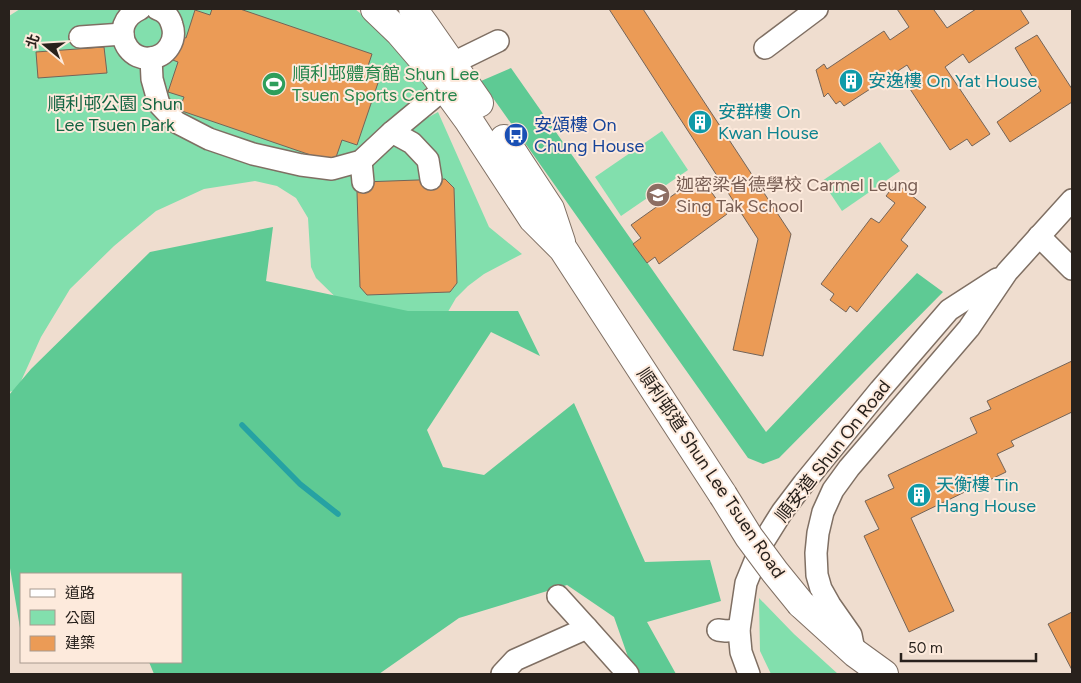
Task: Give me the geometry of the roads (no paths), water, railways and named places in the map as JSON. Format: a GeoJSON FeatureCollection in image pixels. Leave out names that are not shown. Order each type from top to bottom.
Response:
{"type":"FeatureCollection","features":[{"type":"Feature","properties":{"kind":"main road","name":"順利邨道 Shun Lee Tsuen Road"},"geometry":{"type":"LineString","coordinates":[[375,9],[415,50],[448,76]]}},
{"type":"Feature","properties":{"kind":"main road","name":"順利邨道 Shun Lee Tsuen Road"},"geometry":{"type":"LineString","coordinates":[[413,9],[426,27],[469,121],[533,219],[563,248],[749,536],[801,604],[855,653],[884,674]]}},
{"type":"Feature","properties":{"kind":"street"},"geometry":{"type":"LineString","coordinates":[[140,9],[131,14],[126,20],[123,34],[124,42],[128,49],[142,58],[151,58],[166,52],[174,38],[171,21],[167,15],[157,9]]}},
{"type":"Feature","properties":{"kind":"street"},"geometry":{"type":"LineString","coordinates":[[765,48],[815,10]]}},
{"type":"Feature","properties":{"kind":"street"},"geometry":{"type":"LineString","coordinates":[[80,37],[123,34]]}},
{"type":"Feature","properties":{"kind":"street"},"geometry":{"type":"LineString","coordinates":[[151,58],[152,79],[159,104],[176,122],[209,139],[253,154],[301,166],[332,169],[361,161],[448,76],[498,40]]}},
{"type":"Feature","properties":{"kind":"street"},"geometry":{"type":"LineString","coordinates":[[392,132],[412,143],[428,160],[431,179]]}},
{"type":"Feature","properties":{"kind":"street"},"geometry":{"type":"LineString","coordinates":[[361,161],[363,182]]}},
{"type":"Feature","properties":{"kind":"street","name":"順安道 Shun On Road"},"geometry":{"type":"LineString","coordinates":[[855,653],[851,635],[830,605],[821,589],[817,575],[816,553],[818,533],[823,512],[833,490],[849,468],[969,328],[1006,272],[1072,200]]}},
{"type":"Feature","properties":{"kind":"street"},"geometry":{"type":"LineString","coordinates":[[1039,236],[1072,269]]}},
{"type":"Feature","properties":{"kind":"street","name":"順安道 Shun On Road"},"geometry":{"type":"LineString","coordinates":[[749,674],[741,652],[739,630],[746,583],[762,544],[782,512],[880,390],[949,310],[1006,272]]}},
{"type":"Feature","properties":{"kind":"street"},"geometry":{"type":"LineString","coordinates":[[558,596],[628,674]]}},
{"type":"Feature","properties":{"kind":"street"},"geometry":{"type":"LineString","coordinates":[[513,670],[587,628]]}},
{"type":"Feature","properties":{"kind":"street"},"geometry":{"type":"LineString","coordinates":[[718,630],[739,630]]}},
{"type":"Feature","properties":{"kind":"waterway"},"geometry":{"type":"LineString","coordinates":[[242,425],[300,484],[338,514]]}},
{"type":"Feature","properties":{"kind":"place","name":"安逸樓 On Yat House"},"geometry":{"type":"Point","coordinates":[851,81]}},
{"type":"Feature","properties":{"kind":"place","name":"順利邨體育館 Shun Lee Tsuen Sports Centre"},"geometry":{"type":"Point","coordinates":[274,84]}},
{"type":"Feature","properties":{"kind":"place","name":"安群樓 On Kwan House"},"geometry":{"type":"Point","coordinates":[700,122]}},
{"type":"Feature","properties":{"kind":"place","name":"安頌樓 On Chung House"},"geometry":{"type":"Point","coordinates":[516,135]}},
{"type":"Feature","properties":{"kind":"place","name":"迦密梁省德學校 Carmel Leung Sing Tak School"},"geometry":{"type":"Point","coordinates":[658,195]}},
{"type":"Feature","properties":{"kind":"place","name":"天衡樓 Tin Hang House"},"geometry":{"type":"Point","coordinates":[919,495]}},
{"type":"Feature","properties":{"kind":"park label","name":"順利邨公園 Shun Lee Tsuen Park"},"geometry":{"type":"Point","coordinates":[115,114]}}]}
